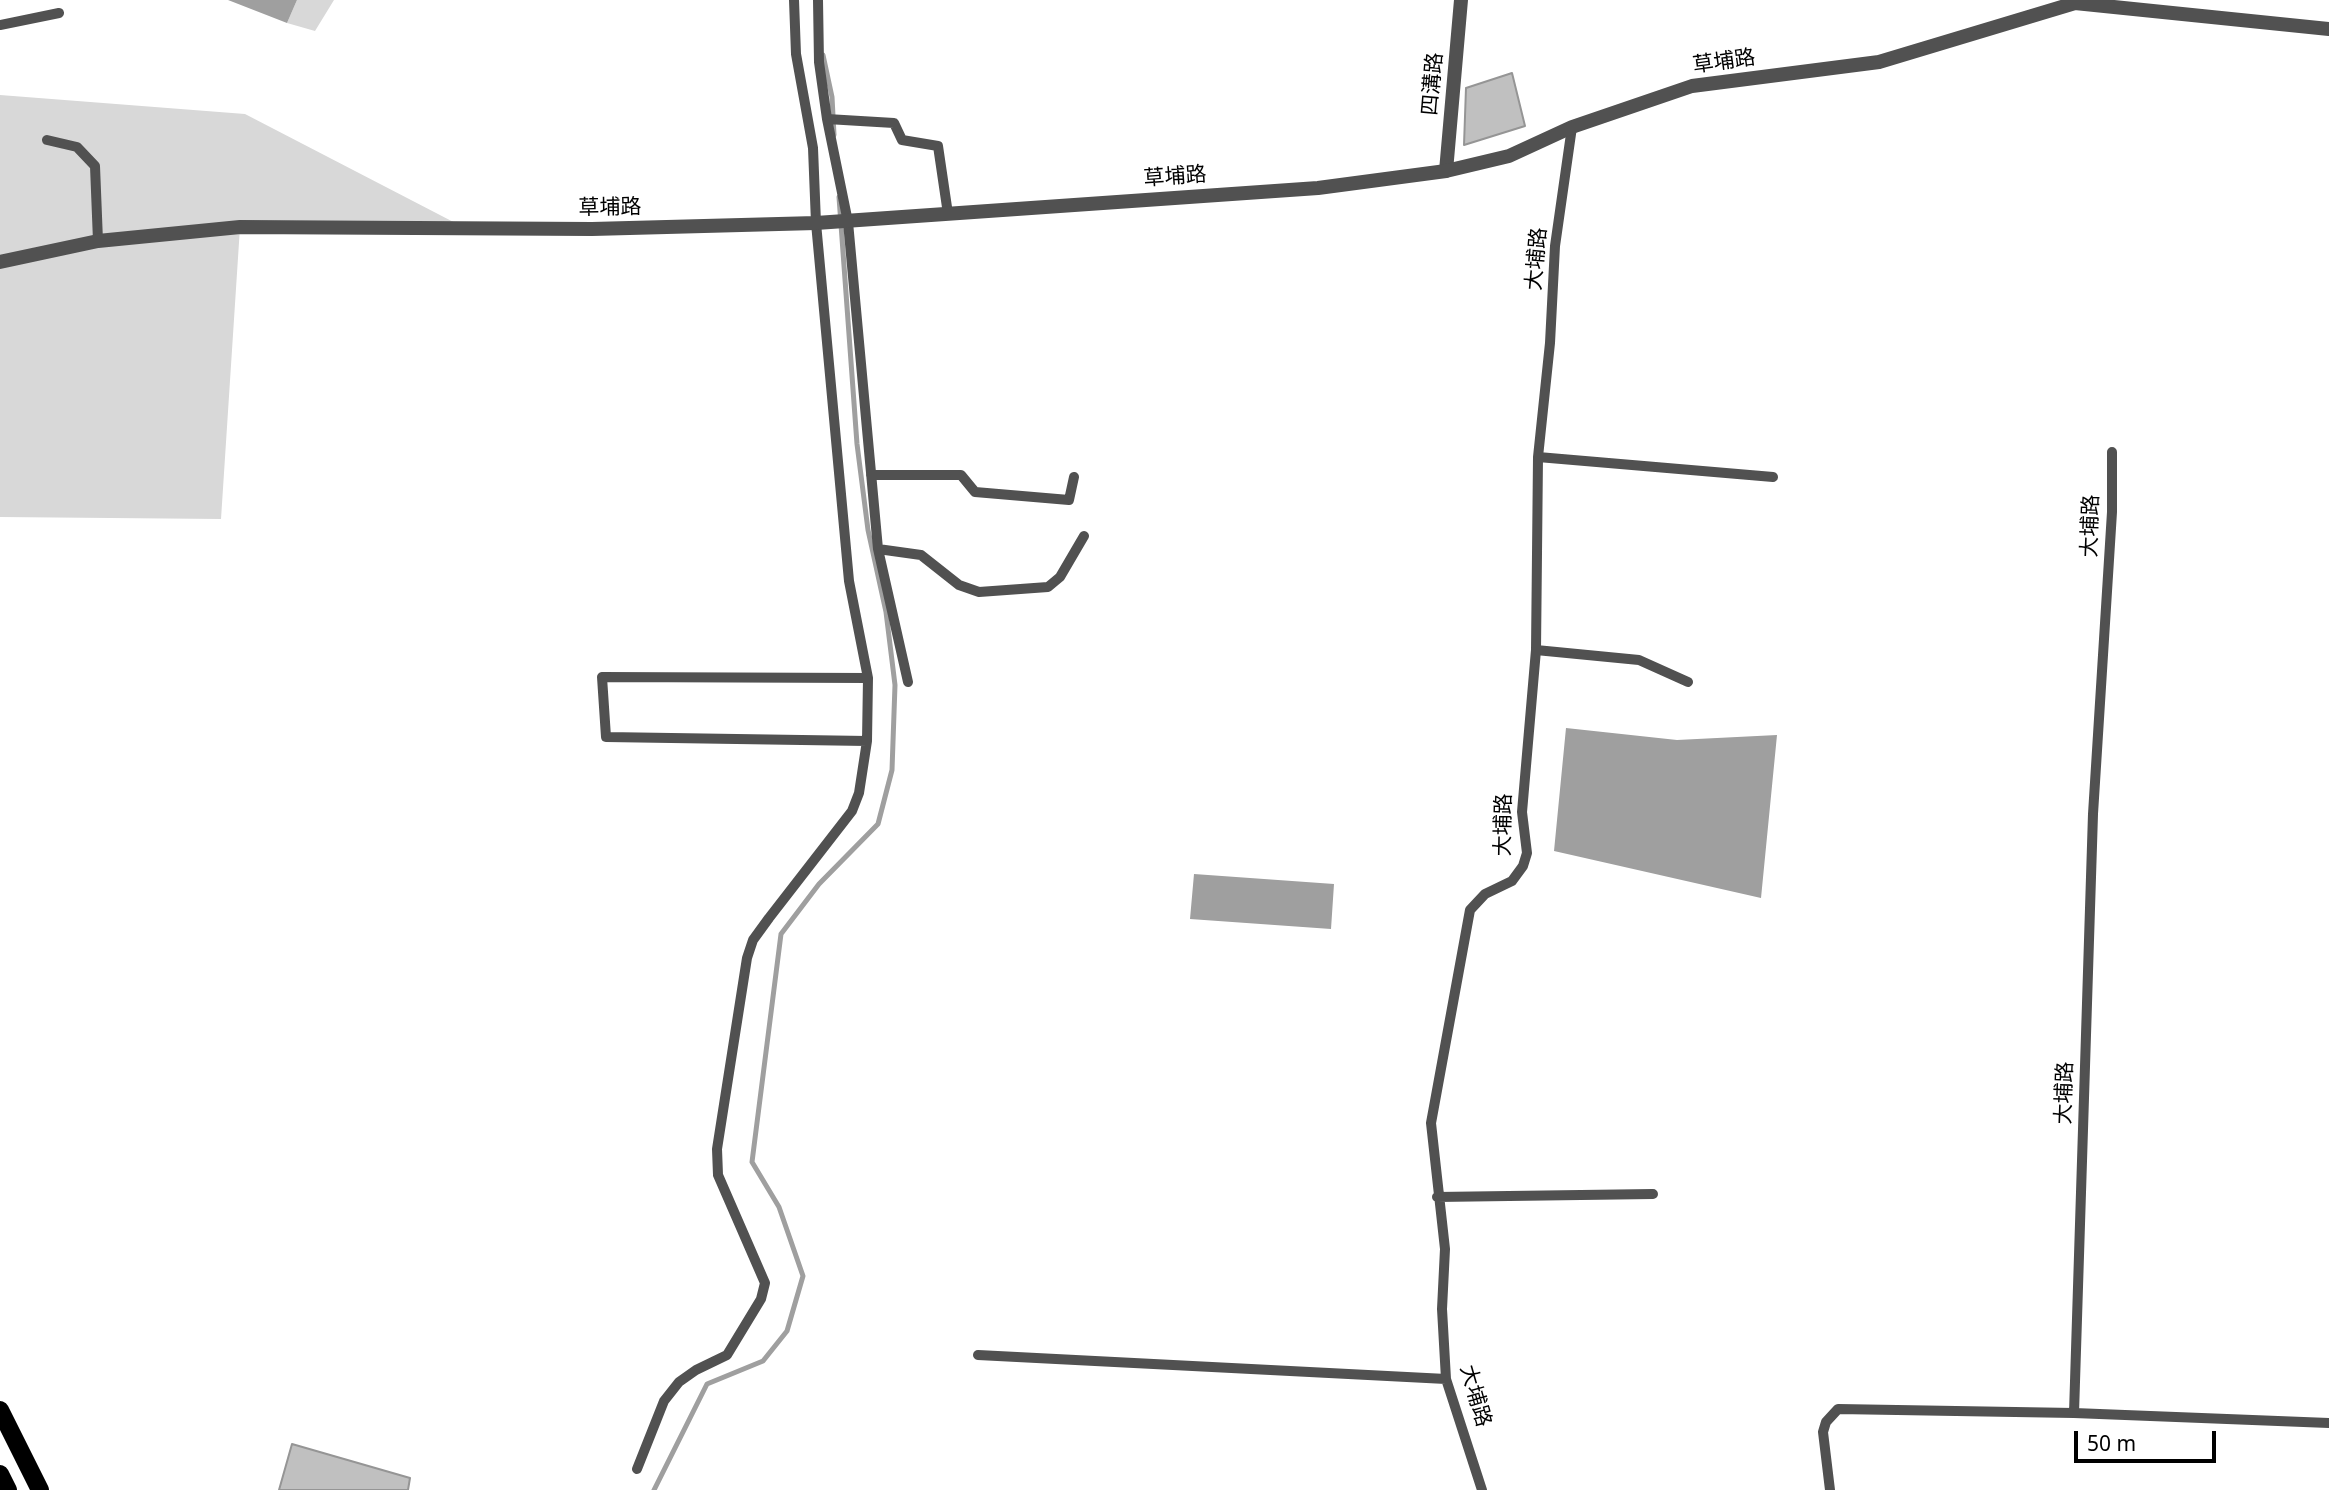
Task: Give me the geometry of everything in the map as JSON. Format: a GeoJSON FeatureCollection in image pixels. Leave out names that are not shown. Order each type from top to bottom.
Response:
{"type":"FeatureCollection","features":[{"type":"Feature","properties":{"kind":"main road"},"geometry":{"type":"LineString","coordinates":[[0,1410],[40,1490]]}},
{"type":"Feature","properties":{"kind":"main road"},"geometry":{"type":"LineString","coordinates":[[0,1474],[8,1490]]}},
{"type":"Feature","properties":{"kind":"street","name":"四溝路"},"geometry":{"type":"LineString","coordinates":[[1446,171],[1461,0]]}},
{"type":"Feature","properties":{"kind":"street","name":"草埔路"},"geometry":{"type":"LineString","coordinates":[[0,262],[97,241],[240,227],[592,229],[848,222],[1318,188],[1446,171],[1509,156],[1572,127],[1692,86],[1879,62],[2075,3],[2329,29]]}},
{"type":"Feature","properties":{"kind":"lane"},"geometry":{"type":"LineString","coordinates":[[637,1469],[664,1401],[679,1382],[696,1370],[727,1355],[761,1299],[765,1283],[718,1175],[717,1149],[747,958],[753,940],[852,811],[859,793],[867,741],[868,678],[849,581],[816,223],[813,148],[796,54],[794,0]]}},
{"type":"Feature","properties":{"kind":"lane"},"geometry":{"type":"LineString","coordinates":[[818,0],[819,62],[827,119],[848,222],[878,549],[908,682]]}},
{"type":"Feature","properties":{"kind":"lane"},"geometry":{"type":"LineString","coordinates":[[0,24],[59,13]]}},
{"type":"Feature","properties":{"kind":"lane"},"geometry":{"type":"LineString","coordinates":[[827,119],[894,123],[902,140],[938,146],[948,214]]}},
{"type":"Feature","properties":{"kind":"lane","name":"大埔路"},"geometry":{"type":"LineString","coordinates":[[1482,1490],[1446,1379],[1442,1309],[1445,1249],[1437,1197],[1431,1123],[1470,910],[1485,894],[1513,881],[1524,866],[1527,853],[1522,812],[1536,650],[1538,457],[1550,343],[1555,246],[1572,127]]}},
{"type":"Feature","properties":{"kind":"lane"},"geometry":{"type":"LineString","coordinates":[[47,140],[77,147],[95,166],[97,241]]}},
{"type":"Feature","properties":{"kind":"lane","name":"大埔路"},"geometry":{"type":"LineString","coordinates":[[2074,1413],[2093,814],[2112,512],[2112,452]]}},
{"type":"Feature","properties":{"kind":"lane"},"geometry":{"type":"LineString","coordinates":[[1538,457],[1773,477]]}},
{"type":"Feature","properties":{"kind":"lane"},"geometry":{"type":"LineString","coordinates":[[871,475],[961,475],[975,492],[1069,500],[1074,477]]}},
{"type":"Feature","properties":{"kind":"lane"},"geometry":{"type":"LineString","coordinates":[[878,549],[921,555],[959,585],[979,592],[1048,587],[1060,577],[1084,536]]}},
{"type":"Feature","properties":{"kind":"lane"},"geometry":{"type":"LineString","coordinates":[[1536,650],[1639,660],[1688,682]]}},
{"type":"Feature","properties":{"kind":"lane"},"geometry":{"type":"LineString","coordinates":[[867,741],[606,737],[602,677],[868,678]]}},
{"type":"Feature","properties":{"kind":"lane"},"geometry":{"type":"LineString","coordinates":[[1437,1197],[1653,1194]]}},
{"type":"Feature","properties":{"kind":"lane"},"geometry":{"type":"LineString","coordinates":[[978,1355],[1446,1379]]}},
{"type":"Feature","properties":{"kind":"lane"},"geometry":{"type":"LineString","coordinates":[[1830,1490],[1823,1432],[1826,1422],[1838,1409],[2074,1413],[2329,1423]]}},
{"type":"Feature","properties":{"kind":"shaded area"},"geometry":{"type":"Polygon","coordinates":[[[228,0],[297,0],[287,23],[228,0]]]}},
{"type":"Feature","properties":{"kind":"shaded area"},"geometry":{"type":"Polygon","coordinates":[[[297,0],[334,0],[315,31],[287,23],[297,0]]]}},
{"type":"Feature","properties":{"kind":"shaded area"},"geometry":{"type":"Polygon","coordinates":[[[0,95],[245,114],[465,228],[240,227],[221,519],[0,517],[0,95]]]}},
{"type":"Feature","properties":{"kind":"shaded area"},"geometry":{"type":"Polygon","coordinates":[[[1566,728],[1677,740],[1777,735],[1761,898],[1554,851],[1566,728]]]}},
{"type":"Feature","properties":{"kind":"shaded area"},"geometry":{"type":"Polygon","coordinates":[[[1194,874],[1334,884],[1331,929],[1190,919],[1194,874]]]}},
{"type":"Feature","properties":{"kind":"building"},"geometry":{"type":"Polygon","coordinates":[[[1512,73],[1525,126],[1464,145],[1466,88],[1512,73]]]}},
{"type":"Feature","properties":{"kind":"building"},"geometry":{"type":"Polygon","coordinates":[[[292,1444],[410,1478],[408,1490],[279,1490],[292,1444]]]}},
{"type":"Feature","properties":{"kind":"waterway"},"geometry":{"type":"LineString","coordinates":[[823,55],[832,97],[834,135]]}},
{"type":"Feature","properties":{"kind":"waterway"},"geometry":{"type":"LineString","coordinates":[[654,1490],[707,1384],[763,1361],[787,1331],[803,1276],[779,1207],[752,1162],[781,934],[819,884],[878,824],[892,770],[895,685],[886,612],[868,530],[857,444],[839,197]]}}]}
